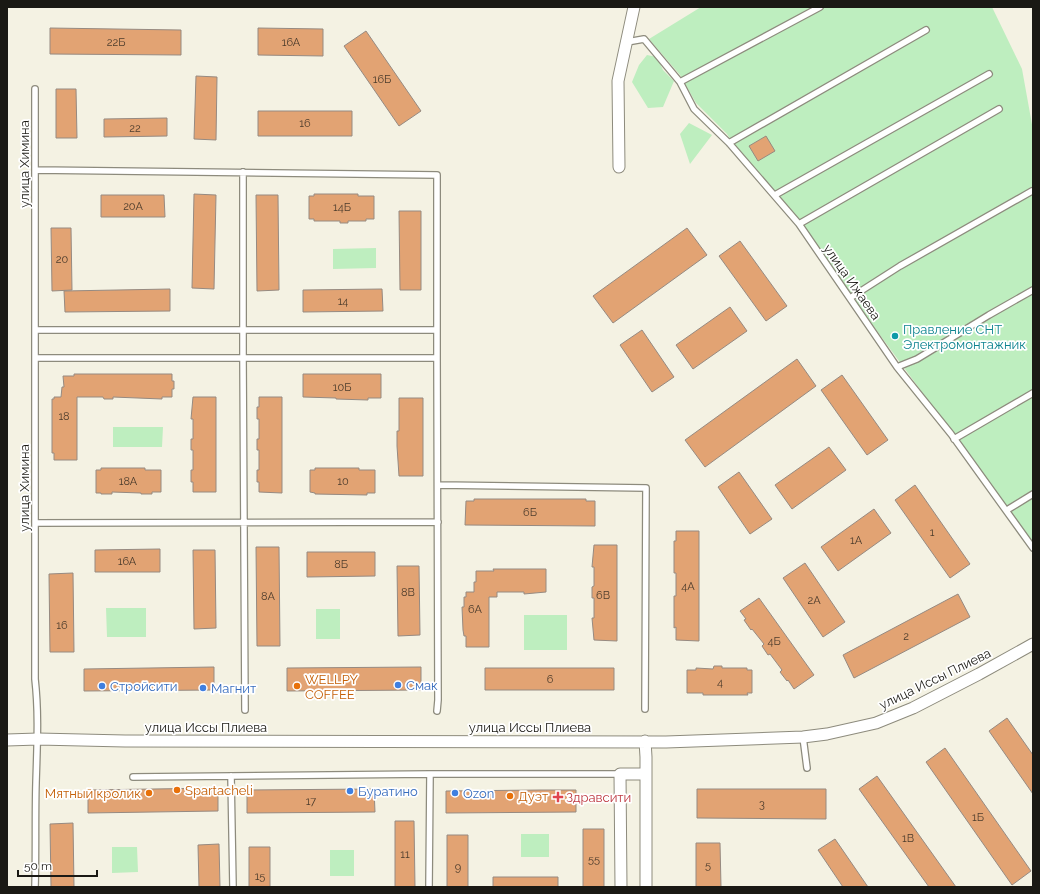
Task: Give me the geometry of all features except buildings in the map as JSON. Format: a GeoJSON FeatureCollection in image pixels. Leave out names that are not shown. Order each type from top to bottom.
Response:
{"type":"FeatureCollection","features":[{"type":"Feature","properties":{"kind":"street"},"geometry":{"type":"LineString","coordinates":[[619,167],[618,81],[634,7]]}},
{"type":"Feature","properties":{"kind":"street","name":"улица Иссы Плиева"},"geometry":{"type":"LineString","coordinates":[[7,740],[666,742],[803,737],[826,734],[876,723],[913,708],[1033,644]]}},
{"type":"Feature","properties":{"kind":"street"},"geometry":{"type":"LineString","coordinates":[[645,741],[646,887]]}},
{"type":"Feature","properties":{"kind":"street"},"geometry":{"type":"LineString","coordinates":[[621,887],[620,774],[646,774]]}},
{"type":"Feature","properties":{"kind":"lane"},"geometry":{"type":"LineString","coordinates":[[680,82],[820,7]]}},
{"type":"Feature","properties":{"kind":"lane"},"geometry":{"type":"LineString","coordinates":[[729,143],[926,30]]}},
{"type":"Feature","properties":{"kind":"lane","name":"улица Ижаева"},"geometry":{"type":"LineString","coordinates":[[627,42],[644,39],[680,82],[694,109],[729,143],[799,224],[897,367],[954,439],[1007,510],[1033,548]]}},
{"type":"Feature","properties":{"kind":"lane"},"geometry":{"type":"LineString","coordinates":[[775,195],[989,74]]}},
{"type":"Feature","properties":{"kind":"lane","name":"улица Химина"},"geometry":{"type":"LineString","coordinates":[[35,89],[35,679],[38,704],[35,887]]}},
{"type":"Feature","properties":{"kind":"lane"},"geometry":{"type":"LineString","coordinates":[[799,224],[999,109]]}},
{"type":"Feature","properties":{"kind":"lane"},"geometry":{"type":"LineString","coordinates":[[35,170],[437,175],[437,711]]}},
{"type":"Feature","properties":{"kind":"lane"},"geometry":{"type":"LineString","coordinates":[[243,172],[245,710]]}},
{"type":"Feature","properties":{"kind":"lane"},"geometry":{"type":"LineString","coordinates":[[850,298],[900,266],[1032,191]]}},
{"type":"Feature","properties":{"kind":"lane"},"geometry":{"type":"LineString","coordinates":[[897,367],[917,359],[1033,290]]}},
{"type":"Feature","properties":{"kind":"lane"},"geometry":{"type":"LineString","coordinates":[[35,330],[437,330]]}},
{"type":"Feature","properties":{"kind":"lane"},"geometry":{"type":"LineString","coordinates":[[35,358],[437,358]]}},
{"type":"Feature","properties":{"kind":"lane"},"geometry":{"type":"LineString","coordinates":[[954,439],[1033,393]]}},
{"type":"Feature","properties":{"kind":"lane"},"geometry":{"type":"LineString","coordinates":[[438,485],[646,488],[645,709]]}},
{"type":"Feature","properties":{"kind":"lane"},"geometry":{"type":"LineString","coordinates":[[1007,510],[1033,494]]}},
{"type":"Feature","properties":{"kind":"lane"},"geometry":{"type":"LineString","coordinates":[[35,522],[438,522]]}},
{"type":"Feature","properties":{"kind":"lane"},"geometry":{"type":"LineString","coordinates":[[803,737],[807,768]]}},
{"type":"Feature","properties":{"kind":"lane"},"geometry":{"type":"LineString","coordinates":[[133,778],[430,774],[620,774]]}},
{"type":"Feature","properties":{"kind":"lane"},"geometry":{"type":"LineString","coordinates":[[429,887],[430,774]]}},
{"type":"Feature","properties":{"kind":"lane"},"geometry":{"type":"LineString","coordinates":[[231,776],[233,887]]}},
{"type":"Feature","properties":{"kind":"green space"},"geometry":{"type":"Polygon","coordinates":[[[701,7],[992,7],[1022,69],[1033,130],[1033,543],[849,293],[799,221],[737,150],[727,134],[696,103],[680,75],[649,39],[701,7]]]}},
{"type":"Feature","properties":{"kind":"green space"},"geometry":{"type":"Polygon","coordinates":[[[647,55],[657,57],[663,70],[674,81],[663,107],[648,108],[632,82],[639,65],[647,55]]]}},
{"type":"Feature","properties":{"kind":"green space"},"geometry":{"type":"Polygon","coordinates":[[[689,123],[712,135],[690,164],[680,134],[689,123]]]}},
{"type":"Feature","properties":{"kind":"green space"},"geometry":{"type":"Polygon","coordinates":[[[376,248],[376,268],[333,269],[333,249],[376,248]]]}},
{"type":"Feature","properties":{"kind":"green space"},"geometry":{"type":"Polygon","coordinates":[[[113,427],[163,427],[162,447],[113,447],[113,427]]]}},
{"type":"Feature","properties":{"kind":"green space"},"geometry":{"type":"Polygon","coordinates":[[[106,608],[146,608],[146,637],[107,637],[106,608]]]}},
{"type":"Feature","properties":{"kind":"green space"},"geometry":{"type":"Polygon","coordinates":[[[316,609],[340,609],[340,639],[316,639],[316,609]]]}},
{"type":"Feature","properties":{"kind":"green space"},"geometry":{"type":"Polygon","coordinates":[[[524,615],[567,615],[567,650],[524,650],[524,615]]]}},
{"type":"Feature","properties":{"kind":"green space"},"geometry":{"type":"Polygon","coordinates":[[[521,834],[549,834],[549,857],[521,857],[521,834]]]}},
{"type":"Feature","properties":{"kind":"green space"},"geometry":{"type":"Polygon","coordinates":[[[112,847],[137,847],[138,872],[112,873],[112,847]]]}},
{"type":"Feature","properties":{"kind":"green space"},"geometry":{"type":"Polygon","coordinates":[[[330,850],[354,850],[354,876],[330,876],[330,850]]]}},
{"type":"Feature","properties":{"kind":"place","name":"Правление СНТ Электромонтажник"},"geometry":{"type":"Point","coordinates":[895,336]}},
{"type":"Feature","properties":{"kind":"place","name":"Смак"},"geometry":{"type":"Point","coordinates":[398,685]}},
{"type":"Feature","properties":{"kind":"place","name":"Стройсити"},"geometry":{"type":"Point","coordinates":[102,686]}},
{"type":"Feature","properties":{"kind":"place","name":"WELLPY COFFEE"},"geometry":{"type":"Point","coordinates":[297,686]}},
{"type":"Feature","properties":{"kind":"place","name":"Магнит"},"geometry":{"type":"Point","coordinates":[203,688]}},
{"type":"Feature","properties":{"kind":"place","name":"Spartacheli"},"geometry":{"type":"Point","coordinates":[177,790]}},
{"type":"Feature","properties":{"kind":"place","name":"Буратино"},"geometry":{"type":"Point","coordinates":[350,791]}},
{"type":"Feature","properties":{"kind":"place","name":"Мятный кролик"},"geometry":{"type":"Point","coordinates":[149,793]}},
{"type":"Feature","properties":{"kind":"place","name":"Ozon"},"geometry":{"type":"Point","coordinates":[455,793]}},
{"type":"Feature","properties":{"kind":"place","name":"Дуэт"},"geometry":{"type":"Point","coordinates":[510,796]}},
{"type":"Feature","properties":{"kind":"place","name":"Здравсити"},"geometry":{"type":"Point","coordinates":[558,797]}}]}
